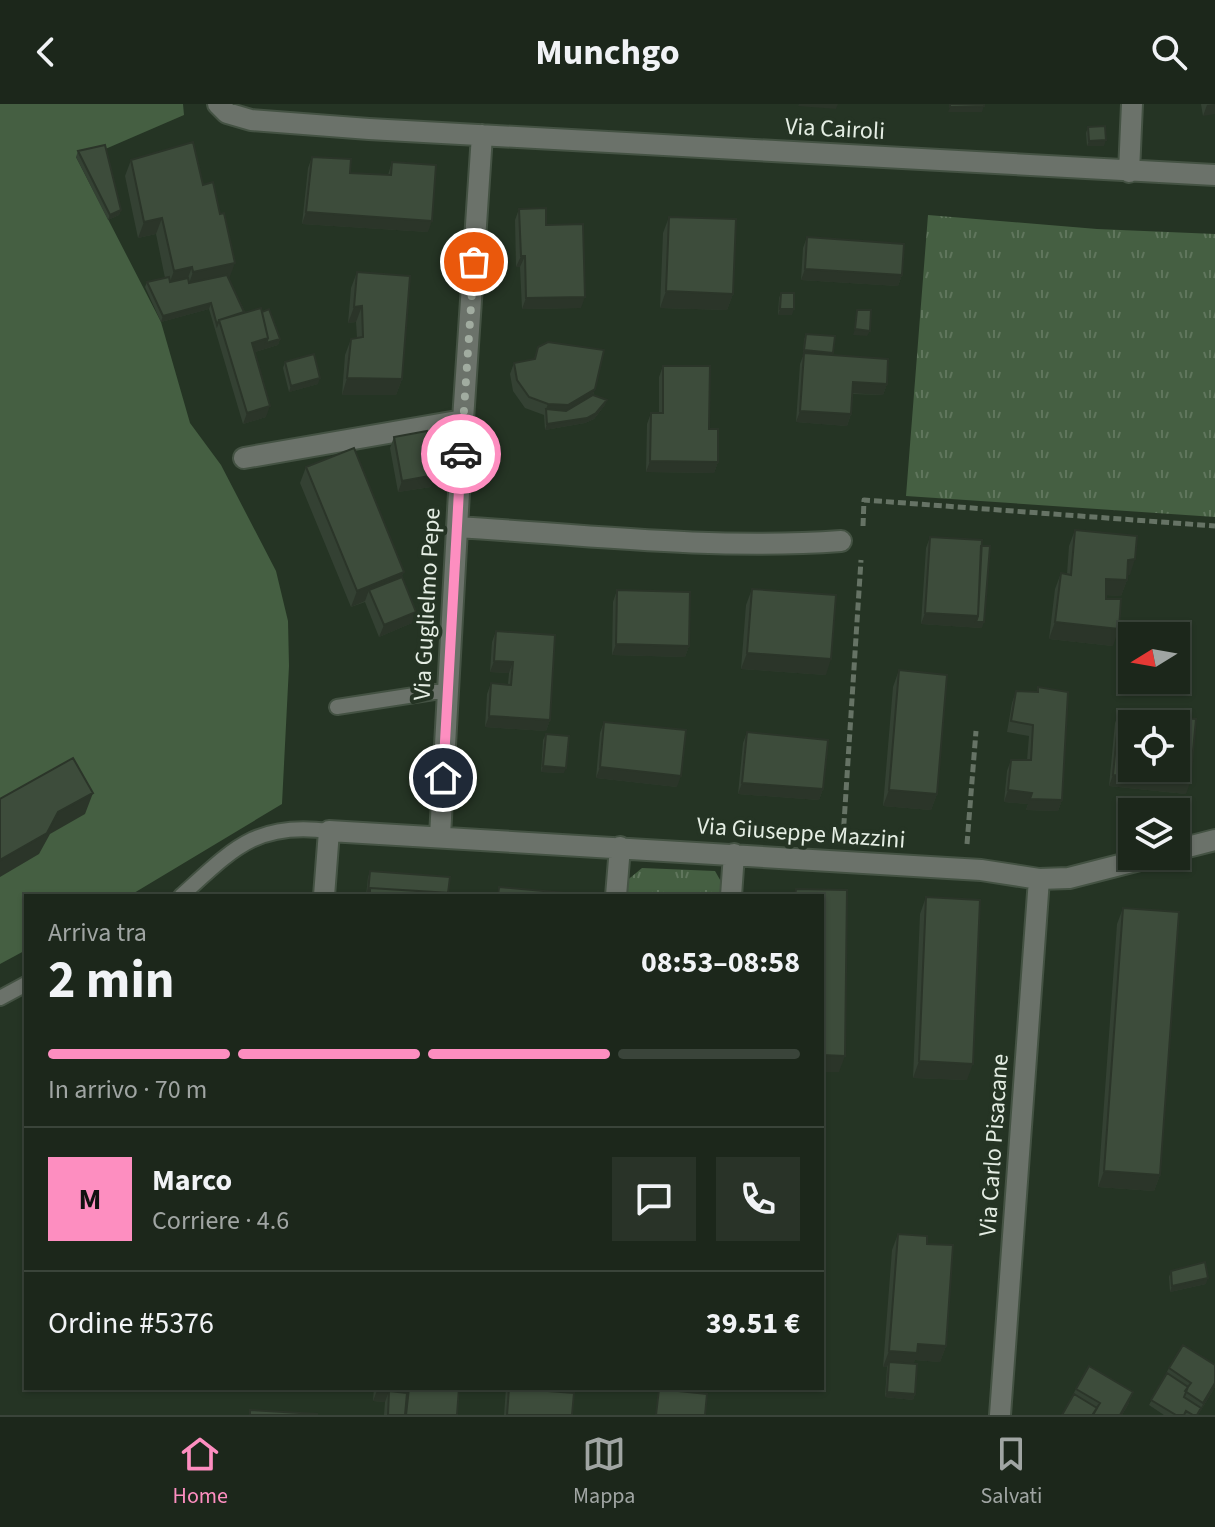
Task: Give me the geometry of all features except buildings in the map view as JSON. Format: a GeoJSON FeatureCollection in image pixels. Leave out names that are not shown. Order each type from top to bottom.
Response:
{"type":"FeatureCollection","features":[{"type":"Feature","properties":{"kind":"street","name":"Via Cairoli"},"geometry":{"type":"LineString","coordinates":[[218,104],[227,113],[251,120],[1215,175]]}},
{"type":"Feature","properties":{"kind":"street"},"geometry":{"type":"LineString","coordinates":[[1129,172],[1132,104]]}},
{"type":"Feature","properties":{"kind":"street","name":"Via Guglielmo Pepe"},"geometry":{"type":"LineString","coordinates":[[440,836],[482,135]]}},
{"type":"Feature","properties":{"kind":"street"},"geometry":{"type":"LineString","coordinates":[[244,458],[463,420]]}},
{"type":"Feature","properties":{"kind":"street"},"geometry":{"type":"LineString","coordinates":[[458,527],[718,544],[780,546],[841,541]]}},
{"type":"Feature","properties":{"kind":"street"},"geometry":{"type":"LineString","coordinates":[[324,894],[329,831]]}},
{"type":"Feature","properties":{"kind":"street","name":"Via Giuseppe Mazzini"},"geometry":{"type":"LineString","coordinates":[[329,831],[965,869],[1039,879],[1069,878],[1118,865]]}},
{"type":"Feature","properties":{"kind":"street"},"geometry":{"type":"LineString","coordinates":[[1190,846],[1215,840]]}},
{"type":"Feature","properties":{"kind":"street"},"geometry":{"type":"LineString","coordinates":[[616,894],[620,847]]}},
{"type":"Feature","properties":{"kind":"street"},"geometry":{"type":"LineString","coordinates":[[731,894],[734,854]]}},
{"type":"Feature","properties":{"kind":"street","name":"Via Carlo Pisacane"},"geometry":{"type":"LineString","coordinates":[[1000,1415],[1039,879]]}},
{"type":"Feature","properties":{"kind":"lane"},"geometry":{"type":"LineString","coordinates":[[337,707],[448,692]]}},
{"type":"Feature","properties":{"kind":"lane"},"geometry":{"type":"LineString","coordinates":[[183,894],[229,854],[266,833],[300,827],[329,831]]}},
{"type":"Feature","properties":{"kind":"lane"},"geometry":{"type":"LineString","coordinates":[[0,998],[24,985]]}},
{"type":"Feature","properties":{"kind":"path"},"geometry":{"type":"LineString","coordinates":[[862,532],[864,500],[1215,526]]}},
{"type":"Feature","properties":{"kind":"path"},"geometry":{"type":"LineString","coordinates":[[841,863],[861,548]]}},
{"type":"Feature","properties":{"kind":"path"},"geometry":{"type":"LineString","coordinates":[[965,869],[976,731]]}},
{"type":"Feature","properties":{"kind":"green space"},"geometry":{"type":"Polygon","coordinates":[[[0,104],[183,104],[184,115],[103,150],[76,157],[161,322],[190,423],[221,465],[276,571],[288,621],[289,666],[282,804],[132,894],[24,894],[24,951],[0,964],[0,104]]]}},
{"type":"Feature","properties":{"kind":"green space"},"geometry":{"type":"Polygon","coordinates":[[[928,215],[1097,229],[1215,234],[1215,517],[906,496],[928,215]]]}},
{"type":"Feature","properties":{"kind":"green space"},"geometry":{"type":"Polygon","coordinates":[[[642,868],[715,871],[723,885],[722,894],[623,894],[624,883],[642,868]]]}},
{"type":"Feature","properties":{"kind":"way so far"},"geometry":{"type":"LineString","coordinates":[[461,454],[474,262]]}},
{"type":"Feature","properties":{"kind":"route"},"geometry":{"type":"LineString","coordinates":[[443,778],[461,454]]}}]}
